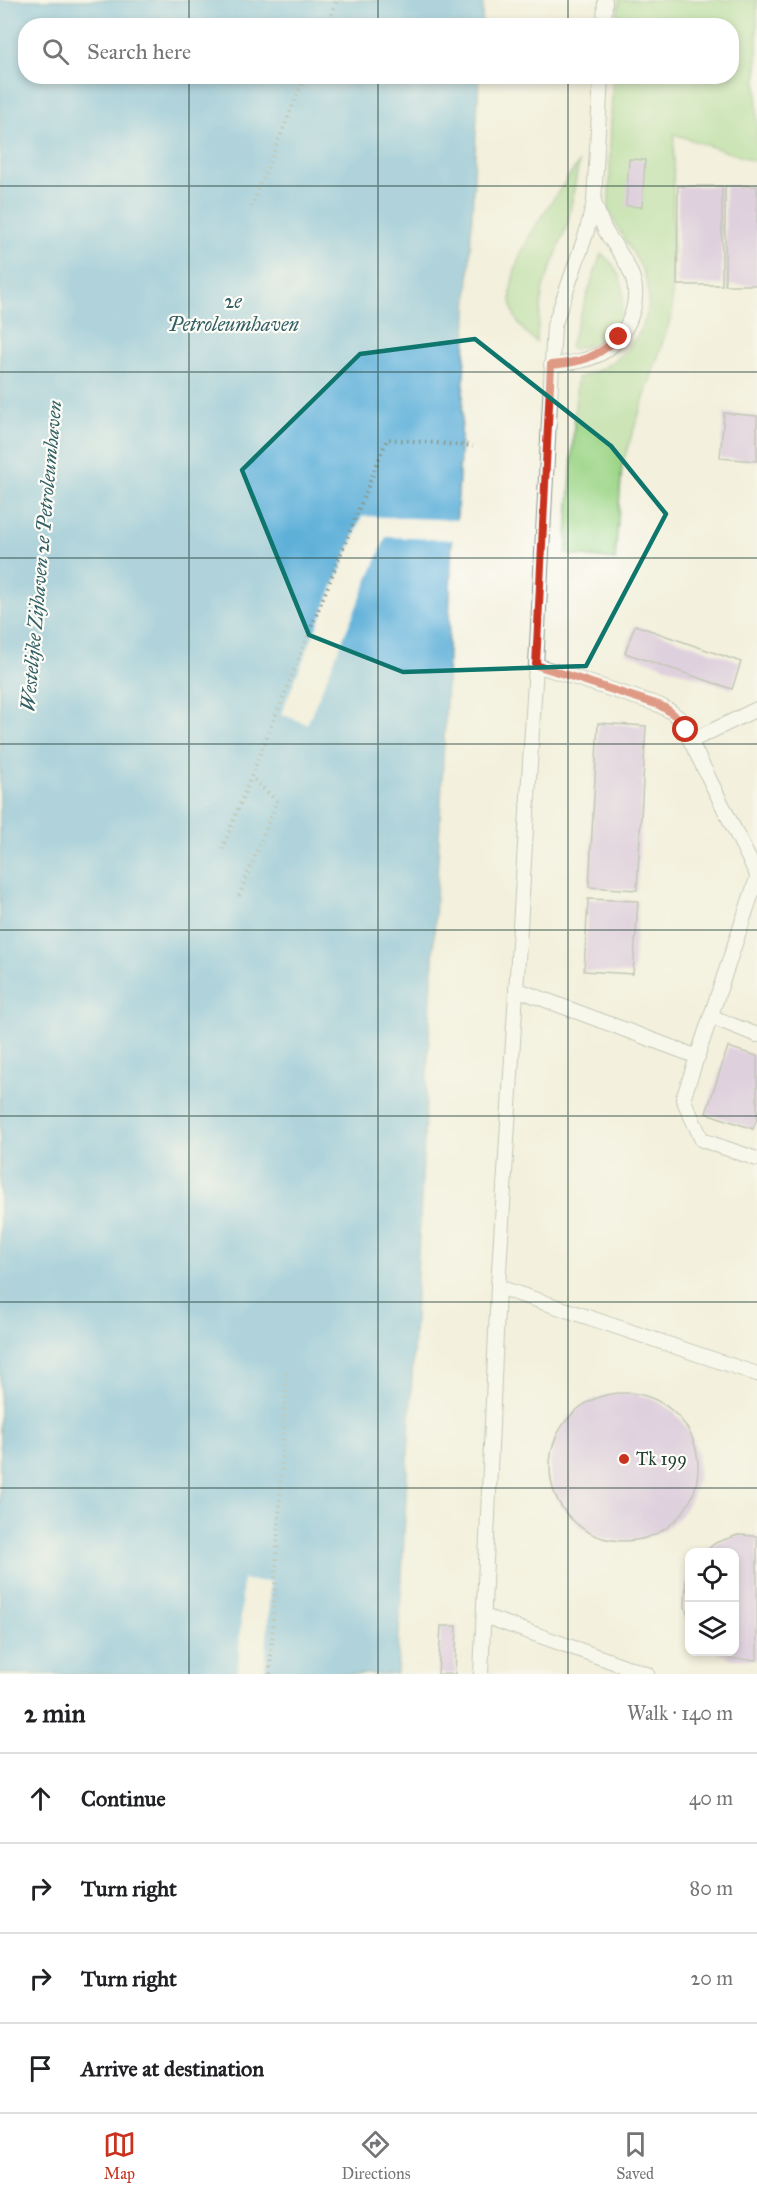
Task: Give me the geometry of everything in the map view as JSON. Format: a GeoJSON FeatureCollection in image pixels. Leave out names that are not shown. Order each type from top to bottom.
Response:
{"type":"FeatureCollection","features":[{"type":"Feature","properties":{"kind":"lane"},"geometry":{"type":"LineString","coordinates":[[604,18],[605,0]]}},
{"type":"Feature","properties":{"kind":"lane"},"geometry":{"type":"LineString","coordinates":[[480,1674],[498,1287],[536,665],[551,365],[554,326],[586,234],[594,202],[601,84]]}},
{"type":"Feature","properties":{"kind":"lane"},"geometry":{"type":"LineString","coordinates":[[551,365],[577,363],[601,353],[619,337],[633,312],[636,288],[630,271],[605,229],[594,202]]}},
{"type":"Feature","properties":{"kind":"lane"},"geometry":{"type":"LineString","coordinates":[[536,665],[670,711],[679,718],[757,877],[683,1099],[702,1140],[757,1159]]}},
{"type":"Feature","properties":{"kind":"lane"},"geometry":{"type":"LineString","coordinates":[[692,741],[757,709]]}},
{"type":"Feature","properties":{"kind":"lane"},"geometry":{"type":"LineString","coordinates":[[516,989],[698,1057]]}},
{"type":"Feature","properties":{"kind":"lane"},"geometry":{"type":"LineString","coordinates":[[712,1017],[757,1035]]}},
{"type":"Feature","properties":{"kind":"lane"},"geometry":{"type":"LineString","coordinates":[[498,1287],[757,1374]]}},
{"type":"Feature","properties":{"kind":"lane"},"geometry":{"type":"LineString","coordinates":[[484,1616],[647,1674]]}},
{"type":"Feature","properties":{"kind":"path"},"geometry":{"type":"LineString","coordinates":[[330,18],[337,0]]}},
{"type":"Feature","properties":{"kind":"path"},"geometry":{"type":"LineString","coordinates":[[251,207],[302,84]]}},
{"type":"Feature","properties":{"kind":"path"},"geometry":{"type":"LineString","coordinates":[[222,849],[387,439],[472,446]]}},
{"type":"Feature","properties":{"kind":"path"},"geometry":{"type":"LineString","coordinates":[[239,896],[278,801],[251,777]]}},
{"type":"Feature","properties":{"kind":"path"},"geometry":{"type":"LineString","coordinates":[[270,1674],[287,1371]]}},
{"type":"Feature","properties":{"kind":"highlighted area"},"geometry":{"type":"Polygon","coordinates":[[[475,339],[611,446],[666,514],[586,666],[403,672],[309,635],[242,470],[360,354],[475,339]]]}},
{"type":"Feature","properties":{"kind":"green space"},"geometry":{"type":"Polygon","coordinates":[[[619,0],[757,0],[757,162],[674,134],[672,314],[622,465],[615,560],[566,554],[577,378],[595,372],[625,352],[644,323],[648,306],[648,288],[642,269],[609,209],[613,84],[739,84],[739,18],[618,18],[619,0]]]}},
{"type":"Feature","properties":{"kind":"green space"},"geometry":{"type":"Polygon","coordinates":[[[579,162],[568,223],[543,288],[536,342],[520,326],[514,314],[511,295],[513,275],[531,234],[579,162]]]}},
{"type":"Feature","properties":{"kind":"green space"},"geometry":{"type":"Polygon","coordinates":[[[601,254],[616,270],[620,280],[623,290],[621,312],[617,323],[606,336],[593,344],[573,349],[570,346],[601,254]]]}},
{"type":"Feature","properties":{"kind":"water","name":"2e Petroleumhaven"},"geometry":{"type":"Polygon","coordinates":[[[0,0],[483,0],[482,18],[18,18],[18,84],[479,84],[457,515],[452,536],[447,681],[397,1674],[0,1674],[0,0]]]}},
{"type":"Feature","properties":{"kind":"pier"},"geometry":{"type":"Polygon","coordinates":[[[362,516],[459,520],[455,540],[386,537],[307,724],[281,714],[362,516]]]}},
{"type":"Feature","properties":{"kind":"pier"},"geometry":{"type":"Polygon","coordinates":[[[243,1580],[270,1582],[265,1674],[238,1674],[243,1580]]]}},
{"type":"Feature","properties":{"kind":"building"},"geometry":{"type":"Polygon","coordinates":[[[629,159],[645,160],[642,207],[626,206],[629,159]]]}},
{"type":"Feature","properties":{"kind":"building"},"geometry":{"type":"Polygon","coordinates":[[[678,186],[722,186],[722,285],[677,285],[678,186]]]}},
{"type":"Feature","properties":{"kind":"building"},"geometry":{"type":"Polygon","coordinates":[[[725,186],[757,186],[757,285],[725,285],[725,186]]]}},
{"type":"Feature","properties":{"kind":"building"},"geometry":{"type":"Polygon","coordinates":[[[724,413],[757,416],[757,461],[720,458],[724,413]]]}},
{"type":"Feature","properties":{"kind":"building"},"geometry":{"type":"Polygon","coordinates":[[[635,625],[741,662],[732,689],[625,653],[635,625]]]}},
{"type":"Feature","properties":{"kind":"building"},"geometry":{"type":"Polygon","coordinates":[[[598,723],[646,726],[637,890],[589,887],[598,723]]]}},
{"type":"Feature","properties":{"kind":"building"},"geometry":{"type":"Polygon","coordinates":[[[588,899],[638,901],[633,974],[584,971],[588,899]]]}},
{"type":"Feature","properties":{"kind":"building"},"geometry":{"type":"Polygon","coordinates":[[[728,1047],[757,1056],[757,1118],[753,1129],[706,1113],[728,1047]]]}},
{"type":"Feature","properties":{"kind":"building","name":"Tk 199"},"geometry":{"type":"Polygon","coordinates":[[[624,1393],[652,1399],[676,1415],[692,1439],[698,1467],[692,1495],[676,1519],[652,1535],[624,1541],[596,1535],[572,1519],[556,1495],[550,1467],[556,1439],[572,1415],[596,1399],[624,1393]]]}},
{"type":"Feature","properties":{"kind":"building"},"geometry":{"type":"Polygon","coordinates":[[[738,1535],[757,1536],[757,1660],[732,1659],[726,1656],[739,1656],[739,1548],[709,1548],[715,1543],[738,1535]]]}},
{"type":"Feature","properties":{"kind":"building"},"geometry":{"type":"Polygon","coordinates":[[[441,1626],[457,1626],[455,1674],[438,1674],[441,1626]]]}},
{"type":"Feature","properties":{"kind":"place","name":"Tk 199"},"geometry":{"type":"Point","coordinates":[624,1459]}},
{"type":"Feature","properties":{"kind":"route"},"geometry":{"type":"LineString","coordinates":[[619,337],[601,353],[577,363],[551,365],[536,665],[659,705],[679,718],[686,730]]}},
{"type":"Feature","properties":{"kind":"water label","name":"Westelijke Zijhaven 2e Petroleumhaven"},"geometry":{"type":"Point","coordinates":[41,556]}}]}
